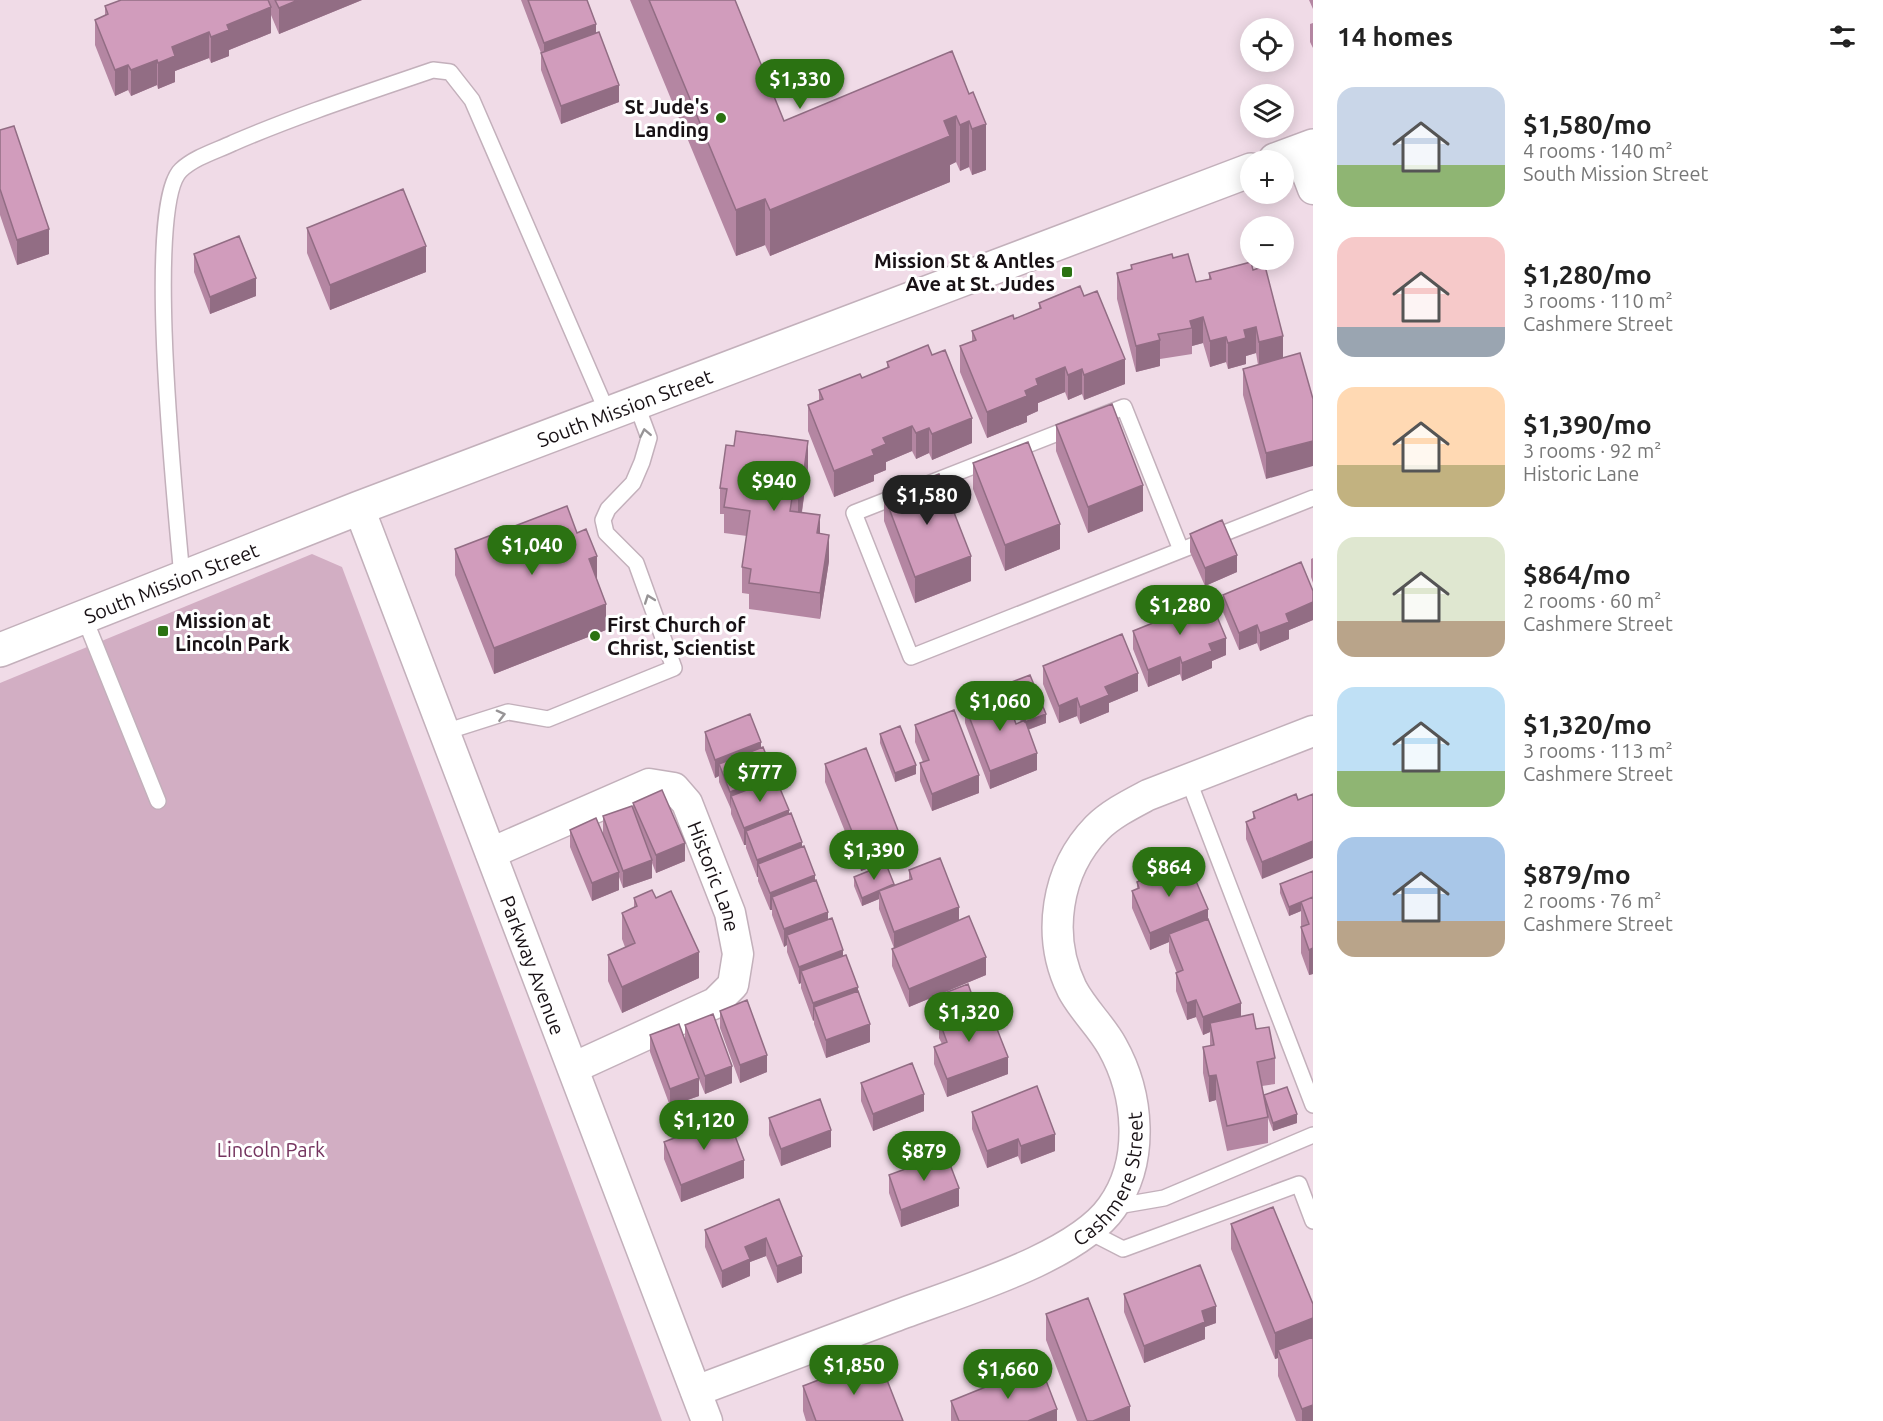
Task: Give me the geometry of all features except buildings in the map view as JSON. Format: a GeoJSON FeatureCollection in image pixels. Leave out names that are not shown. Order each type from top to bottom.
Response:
{"type":"FeatureCollection","features":[{"type":"Feature","properties":{"kind":"main road","name":"South Mission Street"},"geometry":{"type":"LineString","coordinates":[[0,650],[359,508],[1240,174]]}},
{"type":"Feature","properties":{"kind":"street"},"geometry":{"type":"LineString","coordinates":[[1296,153],[1313,189]]}},
{"type":"Feature","properties":{"kind":"street","name":"Parkway Avenue"},"geometry":{"type":"LineString","coordinates":[[359,508],[707,1421]]}},
{"type":"Feature","properties":{"kind":"street","name":"Cashmere Street"},"geometry":{"type":"LineString","coordinates":[[696,1391],[997,1277],[1054,1253],[1088,1231],[1112,1207],[1128,1174],[1134,1147],[1131,1090],[1112,1046],[1080,1002],[1066,975],[1058,935],[1062,888],[1070,868],[1097,828],[1148,795],[1313,731]]}},
{"type":"Feature","properties":{"kind":"street","name":"Historic Lane"},"geometry":{"type":"LineString","coordinates":[[491,853],[649,784],[674,788],[687,803],[730,913],[738,954],[737,964],[733,985],[715,1004],[573,1068]]}},
{"type":"Feature","properties":{"kind":"lane"},"geometry":{"type":"LineString","coordinates":[[182,578],[163,310],[168,194],[179,171],[196,160],[256,134],[433,70],[450,72],[472,100],[622,408],[649,438],[633,483],[608,509],[603,520],[606,533],[636,563],[674,668],[548,719],[508,712],[445,732]]}},
{"type":"Feature","properties":{"kind":"lane"},"geometry":{"type":"LineString","coordinates":[[1181,550],[1124,406],[854,513],[911,657],[1313,498]]}},
{"type":"Feature","properties":{"kind":"lane"},"geometry":{"type":"LineString","coordinates":[[84,617],[158,801]]}},
{"type":"Feature","properties":{"kind":"lane"},"geometry":{"type":"LineString","coordinates":[[1188,779],[1313,1105]]}},
{"type":"Feature","properties":{"kind":"lane"},"geometry":{"type":"LineString","coordinates":[[1112,1207],[1164,1198],[1313,1135]]}},
{"type":"Feature","properties":{"kind":"lane"},"geometry":{"type":"LineString","coordinates":[[1088,1231],[1123,1249],[1299,1184],[1313,1221]]}},
{"type":"Feature","properties":{"kind":"green space","name":"Lincoln Park"},"geometry":{"type":"Polygon","coordinates":[[[312,554],[342,567],[662,1421],[0,1421],[0,683],[312,554]]]}},
{"type":"Feature","properties":{"kind":"place","name":"St Jude's Landing"},"geometry":{"type":"Point","coordinates":[721,118]}},
{"type":"Feature","properties":{"kind":"place","name":"Mission St & Antles Ave at St. Judes"},"geometry":{"type":"Point","coordinates":[1067,272]}},
{"type":"Feature","properties":{"kind":"place","name":"Mission at Lincoln Park"},"geometry":{"type":"Point","coordinates":[163,631]}},
{"type":"Feature","properties":{"kind":"place","name":"First Church of Christ, Scientist"},"geometry":{"type":"Point","coordinates":[595,636]}}]}
